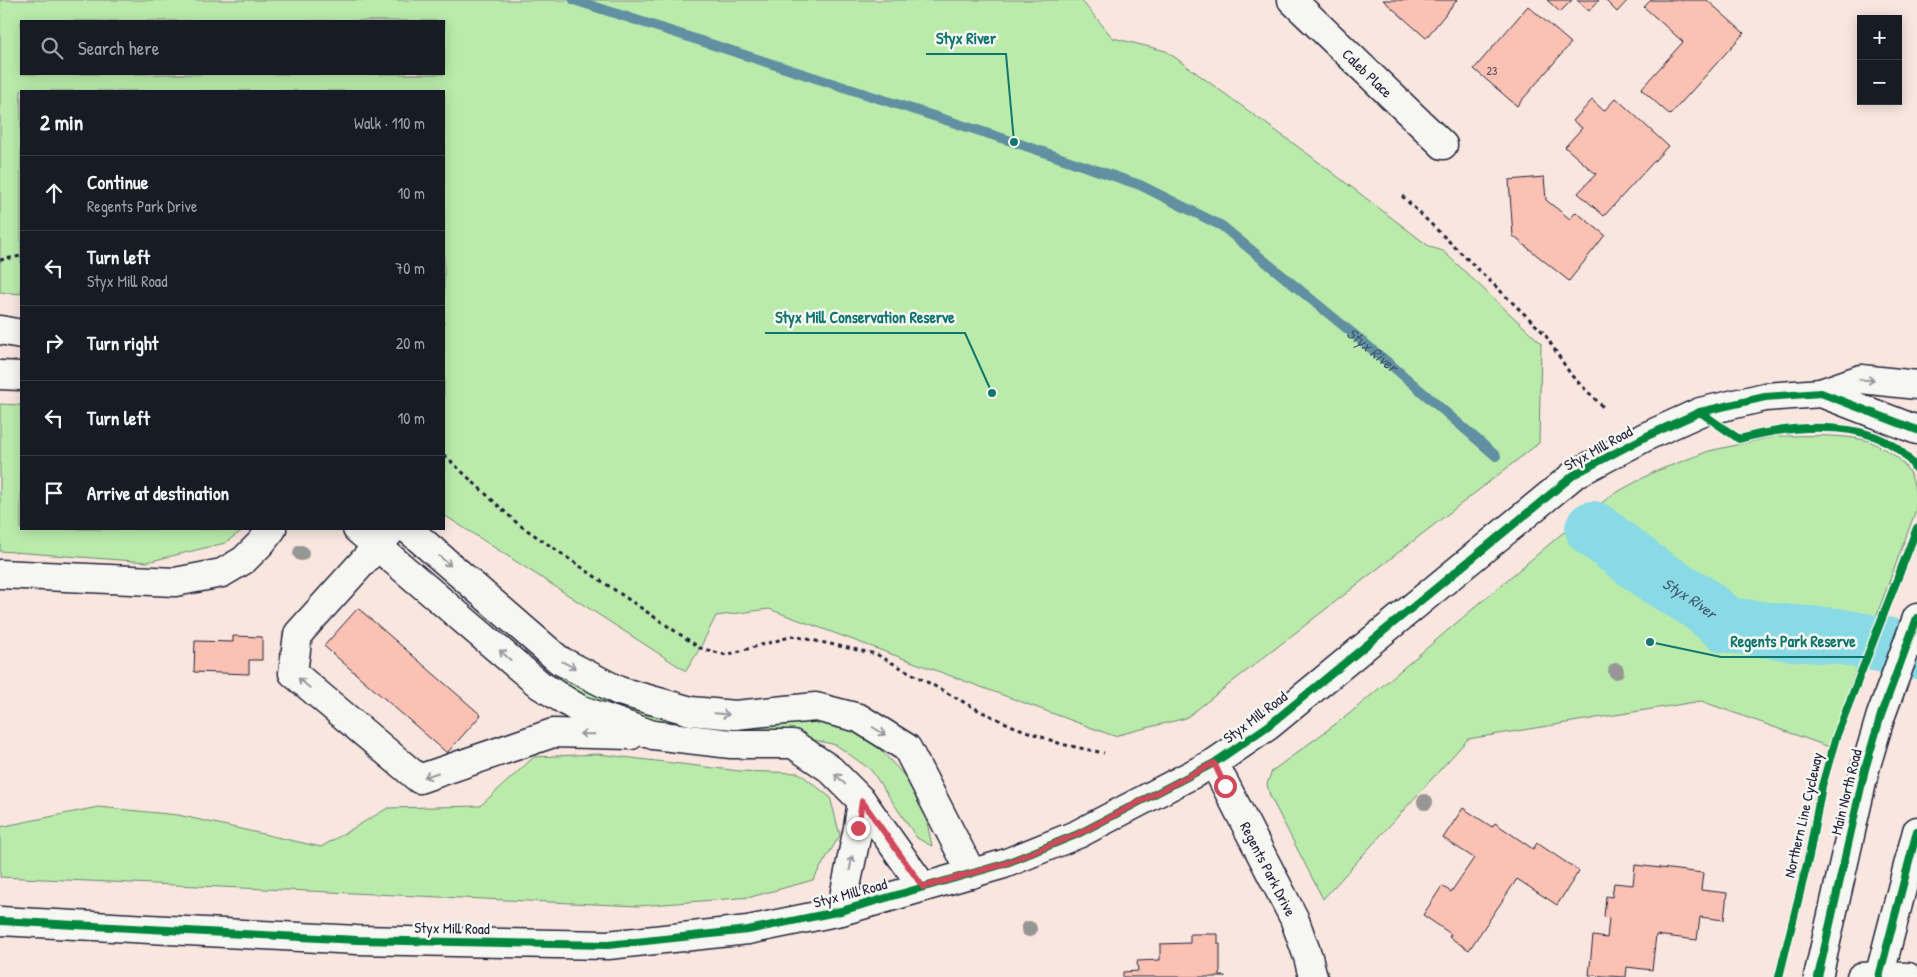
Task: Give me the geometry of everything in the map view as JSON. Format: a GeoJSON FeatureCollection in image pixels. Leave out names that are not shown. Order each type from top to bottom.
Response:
{"type":"FeatureCollection","features":[{"type":"Feature","properties":{"kind":"street","name":"Caleb Place"},"geometry":{"type":"LineString","coordinates":[[1292,0],[1443,145]]}},
{"type":"Feature","properties":{"kind":"street"},"geometry":{"type":"LineString","coordinates":[[0,330],[20,334]]}},
{"type":"Feature","properties":{"kind":"street"},"geometry":{"type":"LineString","coordinates":[[0,349],[20,350]]}},
{"type":"Feature","properties":{"kind":"street"},"geometry":{"type":"LineString","coordinates":[[0,375],[20,376]]}},
{"type":"Feature","properties":{"kind":"street"},"geometry":{"type":"LineString","coordinates":[[1821,393],[1861,379],[1917,385]]}},
{"type":"Feature","properties":{"kind":"street"},"geometry":{"type":"LineString","coordinates":[[0,392],[20,393]]}},
{"type":"Feature","properties":{"kind":"street","name":"Styx Mill Road"},"geometry":{"type":"LineString","coordinates":[[0,921],[357,940],[608,945],[748,930],[841,911],[1004,864],[1078,834],[1214,763],[1268,726],[1575,474],[1647,436],[1700,412],[1765,397],[1821,393],[1917,430]]}},
{"type":"Feature","properties":{"kind":"street"},"geometry":{"type":"LineString","coordinates":[[0,574],[175,582],[222,573],[244,560],[271,530]]}},
{"type":"Feature","properties":{"kind":"street"},"geometry":{"type":"LineString","coordinates":[[409,530],[559,660],[619,691],[691,711],[735,715],[816,708],[859,718],[907,748],[972,874]]}},
{"type":"Feature","properties":{"kind":"street"},"geometry":{"type":"LineString","coordinates":[[653,735],[580,708],[540,685],[376,534],[298,634],[293,674],[419,779],[553,733],[653,735],[731,744],[793,744],[830,769],[862,801],[923,887]]}},
{"type":"Feature","properties":{"kind":"street","name":"Main North Road"},"geometry":{"type":"LineString","coordinates":[[1818,977],[1865,769],[1917,618]]}},
{"type":"Feature","properties":{"kind":"street","name":"Regents Park Drive"},"geometry":{"type":"LineString","coordinates":[[1214,763],[1294,918],[1308,957],[1312,977]]}},
{"type":"Feature","properties":{"kind":"street"},"geometry":{"type":"LineString","coordinates":[[841,911],[862,801]]}},
{"type":"Feature","properties":{"kind":"street"},"geometry":{"type":"LineString","coordinates":[[1908,977],[1873,976],[1917,831]]}},
{"type":"Feature","properties":{"kind":"path"},"geometry":{"type":"LineString","coordinates":[[1402,196],[1544,333],[1571,375],[1603,407]]}},
{"type":"Feature","properties":{"kind":"path"},"geometry":{"type":"LineString","coordinates":[[0,260],[20,256]]}},
{"type":"Feature","properties":{"kind":"path"},"geometry":{"type":"LineString","coordinates":[[445,456],[518,524],[700,648],[726,655],[793,636],[876,654],[980,711],[1015,727],[1061,744],[1104,753]]}},
{"type":"Feature","properties":{"kind":"green space"},"geometry":{"type":"Polygon","coordinates":[[[0,0],[1081,0],[1113,38],[1166,51],[1312,157],[1430,247],[1443,251],[1541,343],[1539,443],[1186,718],[1114,736],[769,609],[716,616],[686,671],[445,516],[445,90],[20,90],[20,294],[0,292],[0,0]]]}},
{"type":"Feature","properties":{"kind":"green space"},"geometry":{"type":"Polygon","coordinates":[[[0,404],[20,405],[20,530],[243,530],[225,543],[147,562],[0,551],[0,404]]]}},
{"type":"Feature","properties":{"kind":"green space"},"geometry":{"type":"Polygon","coordinates":[[[1777,436],[1833,436],[1869,441],[1899,459],[1910,473],[1915,490],[1916,510],[1851,684],[1835,749],[1701,701],[1468,739],[1323,899],[1270,796],[1267,784],[1272,771],[1349,714],[1559,536],[1612,495],[1654,472],[1709,451],[1777,436]]]}},
{"type":"Feature","properties":{"kind":"green space"},"geometry":{"type":"Polygon","coordinates":[[[551,672],[647,715],[730,725],[804,719],[868,736],[921,794],[932,846],[917,838],[871,770],[836,745],[785,733],[726,735],[655,725],[585,701],[551,672]]]}},
{"type":"Feature","properties":{"kind":"green space"},"geometry":{"type":"Polygon","coordinates":[[[598,754],[739,771],[799,773],[830,797],[840,835],[813,880],[751,897],[638,906],[0,877],[0,827],[98,807],[178,815],[321,847],[388,808],[480,806],[534,757],[598,754]]]}},
{"type":"Feature","properties":{"kind":"building"},"geometry":{"type":"Polygon","coordinates":[[[1383,0],[1457,0],[1426,38],[1383,0]]]}},
{"type":"Feature","properties":{"kind":"building"},"geometry":{"type":"Polygon","coordinates":[[[1547,0],[1572,0],[1560,12],[1547,0]]]}},
{"type":"Feature","properties":{"kind":"building"},"geometry":{"type":"Polygon","coordinates":[[[1577,0],[1599,0],[1589,11],[1577,0]]]}},
{"type":"Feature","properties":{"kind":"building"},"geometry":{"type":"Polygon","coordinates":[[[1605,0],[1628,0],[1617,12],[1605,0]]]}},
{"type":"Feature","properties":{"kind":"building"},"geometry":{"type":"Polygon","coordinates":[[[1651,0],[1707,0],[1744,33],[1670,115],[1641,89],[1683,42],[1644,7],[1651,0]]]}},
{"type":"Feature","properties":{"kind":"building"},"geometry":{"type":"Polygon","coordinates":[[[1528,6],[1571,43],[1517,106],[1474,69],[1528,6]]]}},
{"type":"Feature","properties":{"kind":"building"},"geometry":{"type":"Polygon","coordinates":[[[1616,98],[1668,146],[1604,216],[1578,193],[1596,174],[1565,147],[1582,128],[1573,121],[1592,100],[1604,111],[1616,98]]]}},
{"type":"Feature","properties":{"kind":"building"},"geometry":{"type":"Polygon","coordinates":[[[1544,177],[1546,200],[1570,219],[1576,212],[1605,235],[1569,281],[1513,236],[1509,180],[1544,177]]]}},
{"type":"Feature","properties":{"kind":"building"},"geometry":{"type":"Polygon","coordinates":[[[358,608],[481,715],[447,753],[324,646],[358,608]]]}},
{"type":"Feature","properties":{"kind":"building"},"geometry":{"type":"Polygon","coordinates":[[[233,636],[262,637],[262,660],[249,660],[249,674],[194,672],[195,641],[233,642],[233,636]]]}},
{"type":"Feature","properties":{"kind":"building"},"geometry":{"type":"Polygon","coordinates":[[[1463,808],[1492,827],[1495,823],[1533,849],[1537,843],[1579,871],[1557,905],[1517,879],[1469,950],[1449,937],[1451,934],[1423,915],[1442,886],[1451,892],[1474,858],[1443,838],[1463,808]]]}},
{"type":"Feature","properties":{"kind":"building"},"geometry":{"type":"Polygon","coordinates":[[[1635,865],[1703,873],[1701,890],[1727,893],[1724,920],[1700,917],[1697,940],[1656,935],[1652,970],[1627,967],[1626,977],[1589,975],[1593,936],[1607,938],[1609,918],[1604,917],[1606,896],[1612,897],[1614,883],[1633,885],[1635,865]]]}},
{"type":"Feature","properties":{"kind":"building"},"geometry":{"type":"Polygon","coordinates":[[[1190,934],[1218,934],[1218,944],[1220,944],[1220,976],[1225,977],[1123,977],[1123,972],[1138,971],[1137,961],[1160,960],[1160,944],[1190,943],[1190,934]]]}},
{"type":"Feature","properties":{"kind":"waterway","name":"Styx River"},"geometry":{"type":"LineString","coordinates":[[574,0],[1014,142],[1140,185],[1222,226],[1390,364],[1496,456]]}},
{"type":"Feature","properties":{"kind":"waterway","name":"Styx River"},"geometry":{"type":"LineString","coordinates":[[1593,529],[1655,576],[1698,602],[1727,625],[1837,636],[1917,651]]}},
{"type":"Feature","properties":{"kind":"cycle path"},"geometry":{"type":"LineString","coordinates":[[0,921],[357,940],[608,945],[748,930],[841,911],[1004,864],[1078,834],[1214,763],[1268,726],[1575,474],[1647,436],[1700,412],[1765,397],[1821,393],[1917,430]]}},
{"type":"Feature","properties":{"kind":"cycle path"},"geometry":{"type":"LineString","coordinates":[[1700,412],[1739,439],[1784,430],[1810,428],[1835,428],[1860,432],[1883,440],[1902,453],[1917,471]]}},
{"type":"Feature","properties":{"kind":"cycle path","name":"Northern Line Cycleway"},"geometry":{"type":"LineString","coordinates":[[1779,977],[1809,856],[1822,786],[1836,737],[1917,528]]}},
{"type":"Feature","properties":{"kind":"cycle path"},"geometry":{"type":"LineString","coordinates":[[1818,977],[1865,769],[1881,715],[1917,618]]}},
{"type":"Feature","properties":{"kind":"cycle path"},"geometry":{"type":"LineString","coordinates":[[1879,977],[1917,831]]}},
{"type":"Feature","properties":{"kind":"place","name":"Styx River"},"geometry":{"type":"Point","coordinates":[1014,142]}},
{"type":"Feature","properties":{"kind":"place","name":"Styx Mill Conservation Reserve"},"geometry":{"type":"Point","coordinates":[992,393]}},
{"type":"Feature","properties":{"kind":"place","name":"Regents Park Reserve"},"geometry":{"type":"Point","coordinates":[1650,642]}},
{"type":"Feature","properties":{"kind":"route"},"geometry":{"type":"LineString","coordinates":[[858,828],[862,801],[923,887],[1004,864],[1078,834],[1214,763],[1225,786]]}}]}
